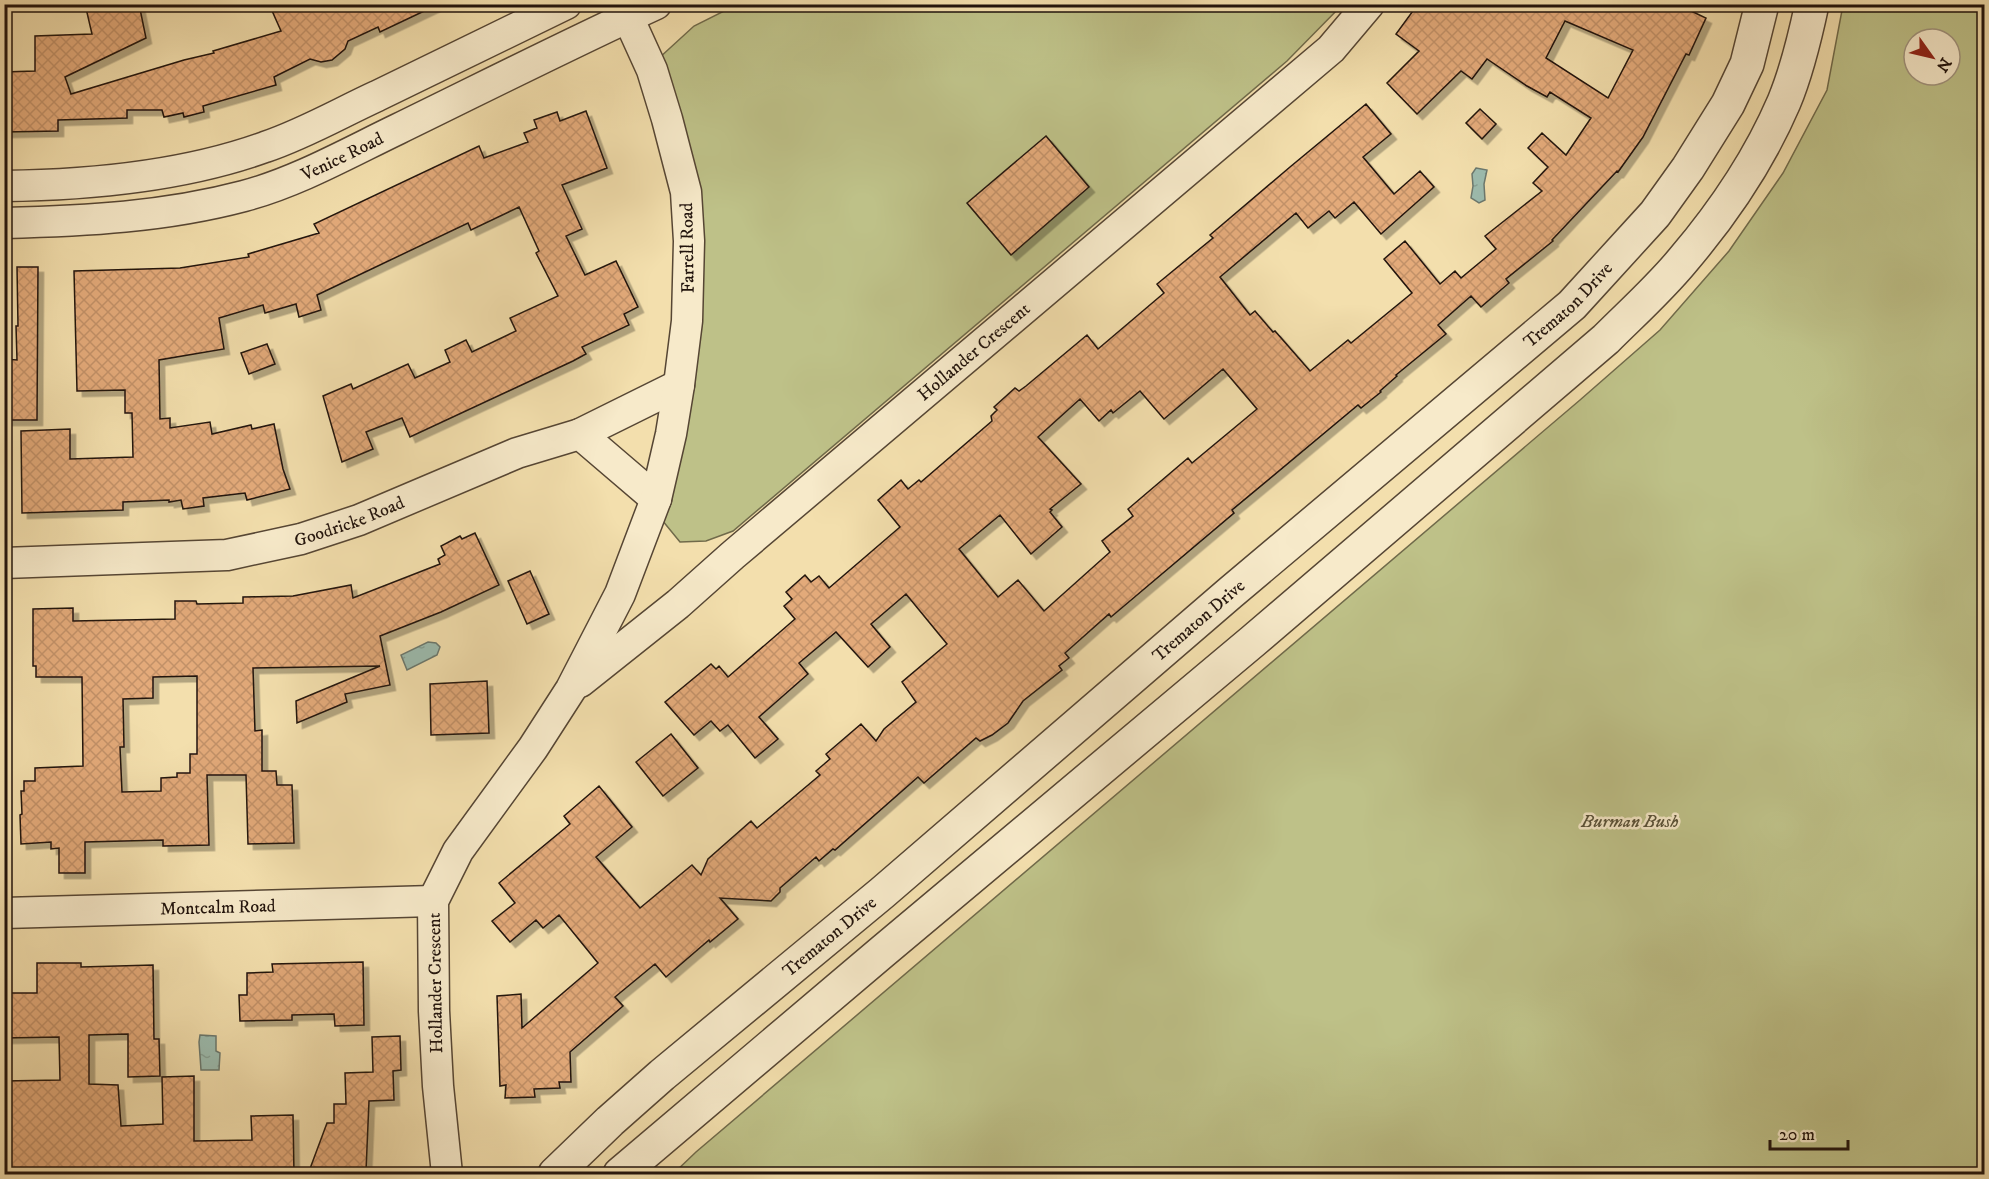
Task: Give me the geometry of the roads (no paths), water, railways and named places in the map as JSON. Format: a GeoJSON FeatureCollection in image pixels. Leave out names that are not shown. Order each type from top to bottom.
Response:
{"type":"FeatureCollection","features":[{"type":"Feature","properties":{"kind":"street"},"geometry":{"type":"LineString","coordinates":[[35,223],[19,185],[137,177],[210,164],[265,147],[324,121],[566,4]]}},
{"type":"Feature","properties":{"kind":"street","name":"Venice Road"},"geometry":{"type":"LineString","coordinates":[[4,223],[126,218],[194,208],[246,196],[280,184],[345,155],[625,11],[656,4]]}},
{"type":"Feature","properties":{"kind":"street","name":"Hollander Crescent"},"geometry":{"type":"LineString","coordinates":[[571,688],[678,604],[741,548],[1331,49],[1369,4]]}},
{"type":"Feature","properties":{"kind":"street","name":"Trematon Drive"},"geometry":{"type":"LineString","coordinates":[[555,1174],[662,1075],[1572,305],[1655,214],[1688,168],[1728,104],[1747,64],[1762,4]]}},
{"type":"Feature","properties":{"kind":"street"},"geometry":{"type":"LineString","coordinates":[[620,1174],[1606,339],[1683,261],[1722,211],[1757,154],[1784,101],[1802,48],[1812,4]]}},
{"type":"Feature","properties":{"kind":"street","name":"Farrell Road"},"geometry":{"type":"LineString","coordinates":[[625,11],[652,70],[686,192],[689,241],[687,321],[671,434],[656,499]]}},
{"type":"Feature","properties":{"kind":"street"},"geometry":{"type":"LineString","coordinates":[[265,147],[280,184]]}},
{"type":"Feature","properties":{"kind":"street"},"geometry":{"type":"LineString","coordinates":[[1572,305],[1606,339]]}},
{"type":"Feature","properties":{"kind":"street","name":"Goodricke Road"},"geometry":{"type":"LineString","coordinates":[[4,563],[227,555],[301,539],[359,520],[517,453],[580,434],[679,385]]}},
{"type":"Feature","properties":{"kind":"street"},"geometry":{"type":"LineString","coordinates":[[580,434],[656,499]]}},
{"type":"Feature","properties":{"kind":"street","name":"Hollander Crescent"},"geometry":{"type":"LineString","coordinates":[[447,1174],[438,1086],[434,1011],[433,901],[458,851],[533,748],[571,688],[620,594],[656,499]]}},
{"type":"Feature","properties":{"kind":"street"},"geometry":{"type":"LineString","coordinates":[[1325,514],[1355,552]]}},
{"type":"Feature","properties":{"kind":"street"},"geometry":{"type":"LineString","coordinates":[[1122,686],[1151,726]]}},
{"type":"Feature","properties":{"kind":"street"},"geometry":{"type":"LineString","coordinates":[[962,823],[992,861]]}},
{"type":"Feature","properties":{"kind":"street","name":"Montcalm Road"},"geometry":{"type":"LineString","coordinates":[[4,913],[433,901]]}},
{"type":"Feature","properties":{"kind":"street"},"geometry":{"type":"LineString","coordinates":[[738,1013],[769,1048]]}},
{"type":"Feature","properties":{"kind":"water"},"geometry":{"type":"Polygon","coordinates":[[[1476,168],[1487,170],[1484,184],[1485,200],[1479,203],[1471,198],[1472,174],[1476,168]]]}},
{"type":"Feature","properties":{"kind":"water"},"geometry":{"type":"Polygon","coordinates":[[[428,642],[436,643],[440,647],[437,655],[407,670],[401,655],[428,642]]]}},
{"type":"Feature","properties":{"kind":"water"},"geometry":{"type":"Polygon","coordinates":[[[200,1035],[216,1036],[216,1051],[220,1053],[219,1070],[201,1070],[200,1035]]]}},
{"type":"Feature","properties":{"kind":"park label","name":"Burman Bush"},"geometry":{"type":"Point","coordinates":[1630,821]}}]}
